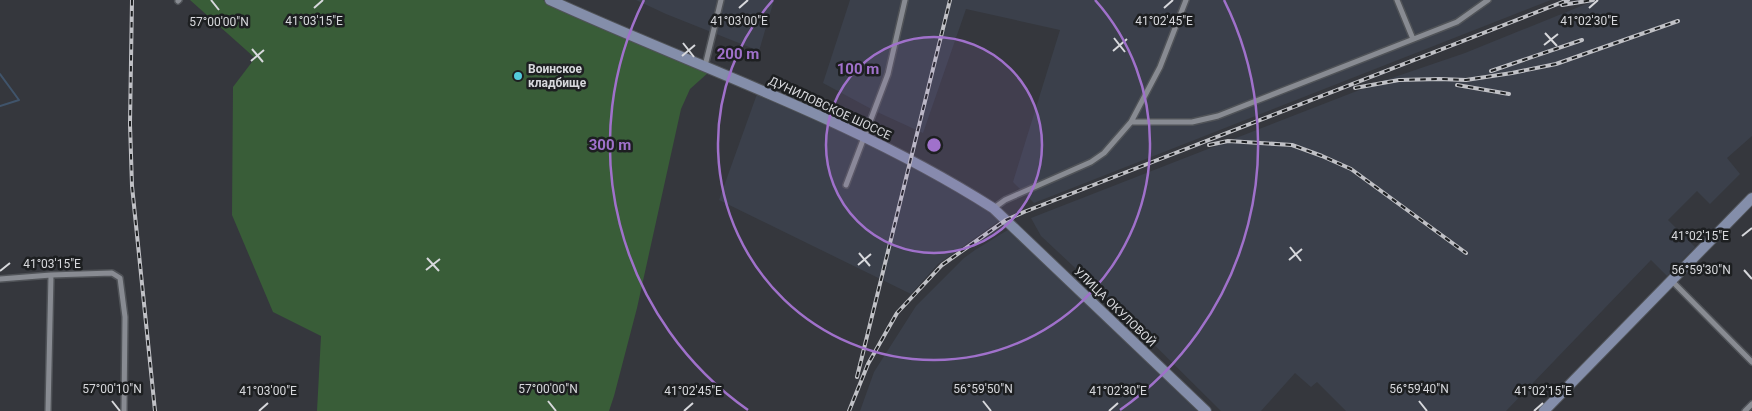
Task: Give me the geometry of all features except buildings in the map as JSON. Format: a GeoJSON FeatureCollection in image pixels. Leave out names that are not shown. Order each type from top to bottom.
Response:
{"type":"FeatureCollection","features":[{"type":"Feature","properties":{"kind":"street","name":"ДУНИЛОВСКОЕ ШОССЕ"},"geometry":{"type":"LineString","coordinates":[[550,0],[759,89],[863,137],[939,175],[993,208],[1006,220]]}},
{"type":"Feature","properties":{"kind":"street"},"geometry":{"type":"LineString","coordinates":[[705,66],[721,0]]}},
{"type":"Feature","properties":{"kind":"street"},"geometry":{"type":"LineString","coordinates":[[846,186],[888,74],[905,0]]}},
{"type":"Feature","properties":{"kind":"street"},"geometry":{"type":"LineString","coordinates":[[993,208],[1005,200],[1091,162],[1104,153],[1131,122],[1160,67],[1186,0]]}},
{"type":"Feature","properties":{"kind":"street"},"geometry":{"type":"LineString","coordinates":[[1397,0],[1413,39]]}},
{"type":"Feature","properties":{"kind":"street"},"geometry":{"type":"LineString","coordinates":[[1131,122],[1192,122],[1218,116],[1457,22],[1488,0]]}},
{"type":"Feature","properties":{"kind":"street"},"geometry":{"type":"LineString","coordinates":[[1544,411],[1752,198]]}},
{"type":"Feature","properties":{"kind":"street","name":"УЛИЦА ОКУЛОВОЙ"},"geometry":{"type":"LineString","coordinates":[[1006,220],[1206,411]]}},
{"type":"Feature","properties":{"kind":"street"},"geometry":{"type":"LineString","coordinates":[[0,280],[50,275],[112,274],[120,278],[125,317],[124,411]]}},
{"type":"Feature","properties":{"kind":"street"},"geometry":{"type":"LineString","coordinates":[[48,411],[50,275]]}},
{"type":"Feature","properties":{"kind":"street"},"geometry":{"type":"LineString","coordinates":[[1672,281],[1752,362]]}},
{"type":"Feature","properties":{"kind":"street"},"geometry":{"type":"LineString","coordinates":[[1746,411],[1752,404]]}},
{"type":"Feature","properties":{"kind":"shaded area"},"geometry":{"type":"Polygon","coordinates":[[[636,0],[774,0],[759,51],[636,0]]]}},
{"type":"Feature","properties":{"kind":"shaded area"},"geometry":{"type":"Polygon","coordinates":[[[850,0],[1551,0],[1034,203],[1013,182],[1060,30],[966,9],[923,133],[875,111],[823,83],[850,0]]]}},
{"type":"Feature","properties":{"kind":"shaded area"},"geometry":{"type":"Polygon","coordinates":[[[1596,0],[1752,0],[1752,136],[1727,158],[1740,174],[1710,204],[1697,191],[1668,220],[1695,247],[1667,276],[1651,260],[1506,411],[1346,411],[1317,382],[1311,387],[1295,373],[1261,411],[1221,411],[1104,295],[1041,236],[1031,218],[1380,82],[1465,53],[1596,0]]]}},
{"type":"Feature","properties":{"kind":"shaded area"},"geometry":{"type":"Polygon","coordinates":[[[757,94],[861,140],[943,182],[985,208],[999,221],[938,264],[911,294],[719,200],[757,94]]]}},
{"type":"Feature","properties":{"kind":"shaded area"},"geometry":{"type":"Polygon","coordinates":[[[1011,228],[1198,411],[860,411],[874,372],[916,306],[964,258],[1011,228]]]}},
{"type":"Feature","properties":{"kind":"green space"},"geometry":{"type":"Polygon","coordinates":[[[190,0],[543,0],[709,72],[690,89],[681,109],[637,308],[609,411],[317,411],[321,336],[273,312],[232,215],[233,87],[255,58],[190,0]]]}},
{"type":"Feature","properties":{"kind":"waterway"},"geometry":{"type":"LineString","coordinates":[[0,74],[19,100],[0,106]]}},
{"type":"Feature","properties":{"kind":"railway"},"geometry":{"type":"LineString","coordinates":[[132,0],[130,124],[132,186],[155,411]]}},
{"type":"Feature","properties":{"kind":"railway"},"geometry":{"type":"LineString","coordinates":[[857,377],[950,0]]}},
{"type":"Feature","properties":{"kind":"railway"},"geometry":{"type":"LineString","coordinates":[[849,411],[868,364],[897,313],[942,265],[1006,220],[1568,0]]}},
{"type":"Feature","properties":{"kind":"railway"},"geometry":{"type":"LineString","coordinates":[[1562,5],[1593,0]]}},
{"type":"Feature","properties":{"kind":"railway"},"geometry":{"type":"LineString","coordinates":[[1355,88],[1399,80],[1466,80],[1556,64],[1678,21]]}},
{"type":"Feature","properties":{"kind":"railway"},"geometry":{"type":"LineString","coordinates":[[1491,71],[1582,40]]}},
{"type":"Feature","properties":{"kind":"railway"},"geometry":{"type":"LineString","coordinates":[[1457,85],[1509,94]]}},
{"type":"Feature","properties":{"kind":"railway"},"geometry":{"type":"LineString","coordinates":[[1209,145],[1228,141],[1292,145],[1322,156],[1351,169],[1466,253]]}},
{"type":"Feature","properties":{"kind":"place","name":"Воинское кладбище"},"geometry":{"type":"Point","coordinates":[518,76]}}]}
